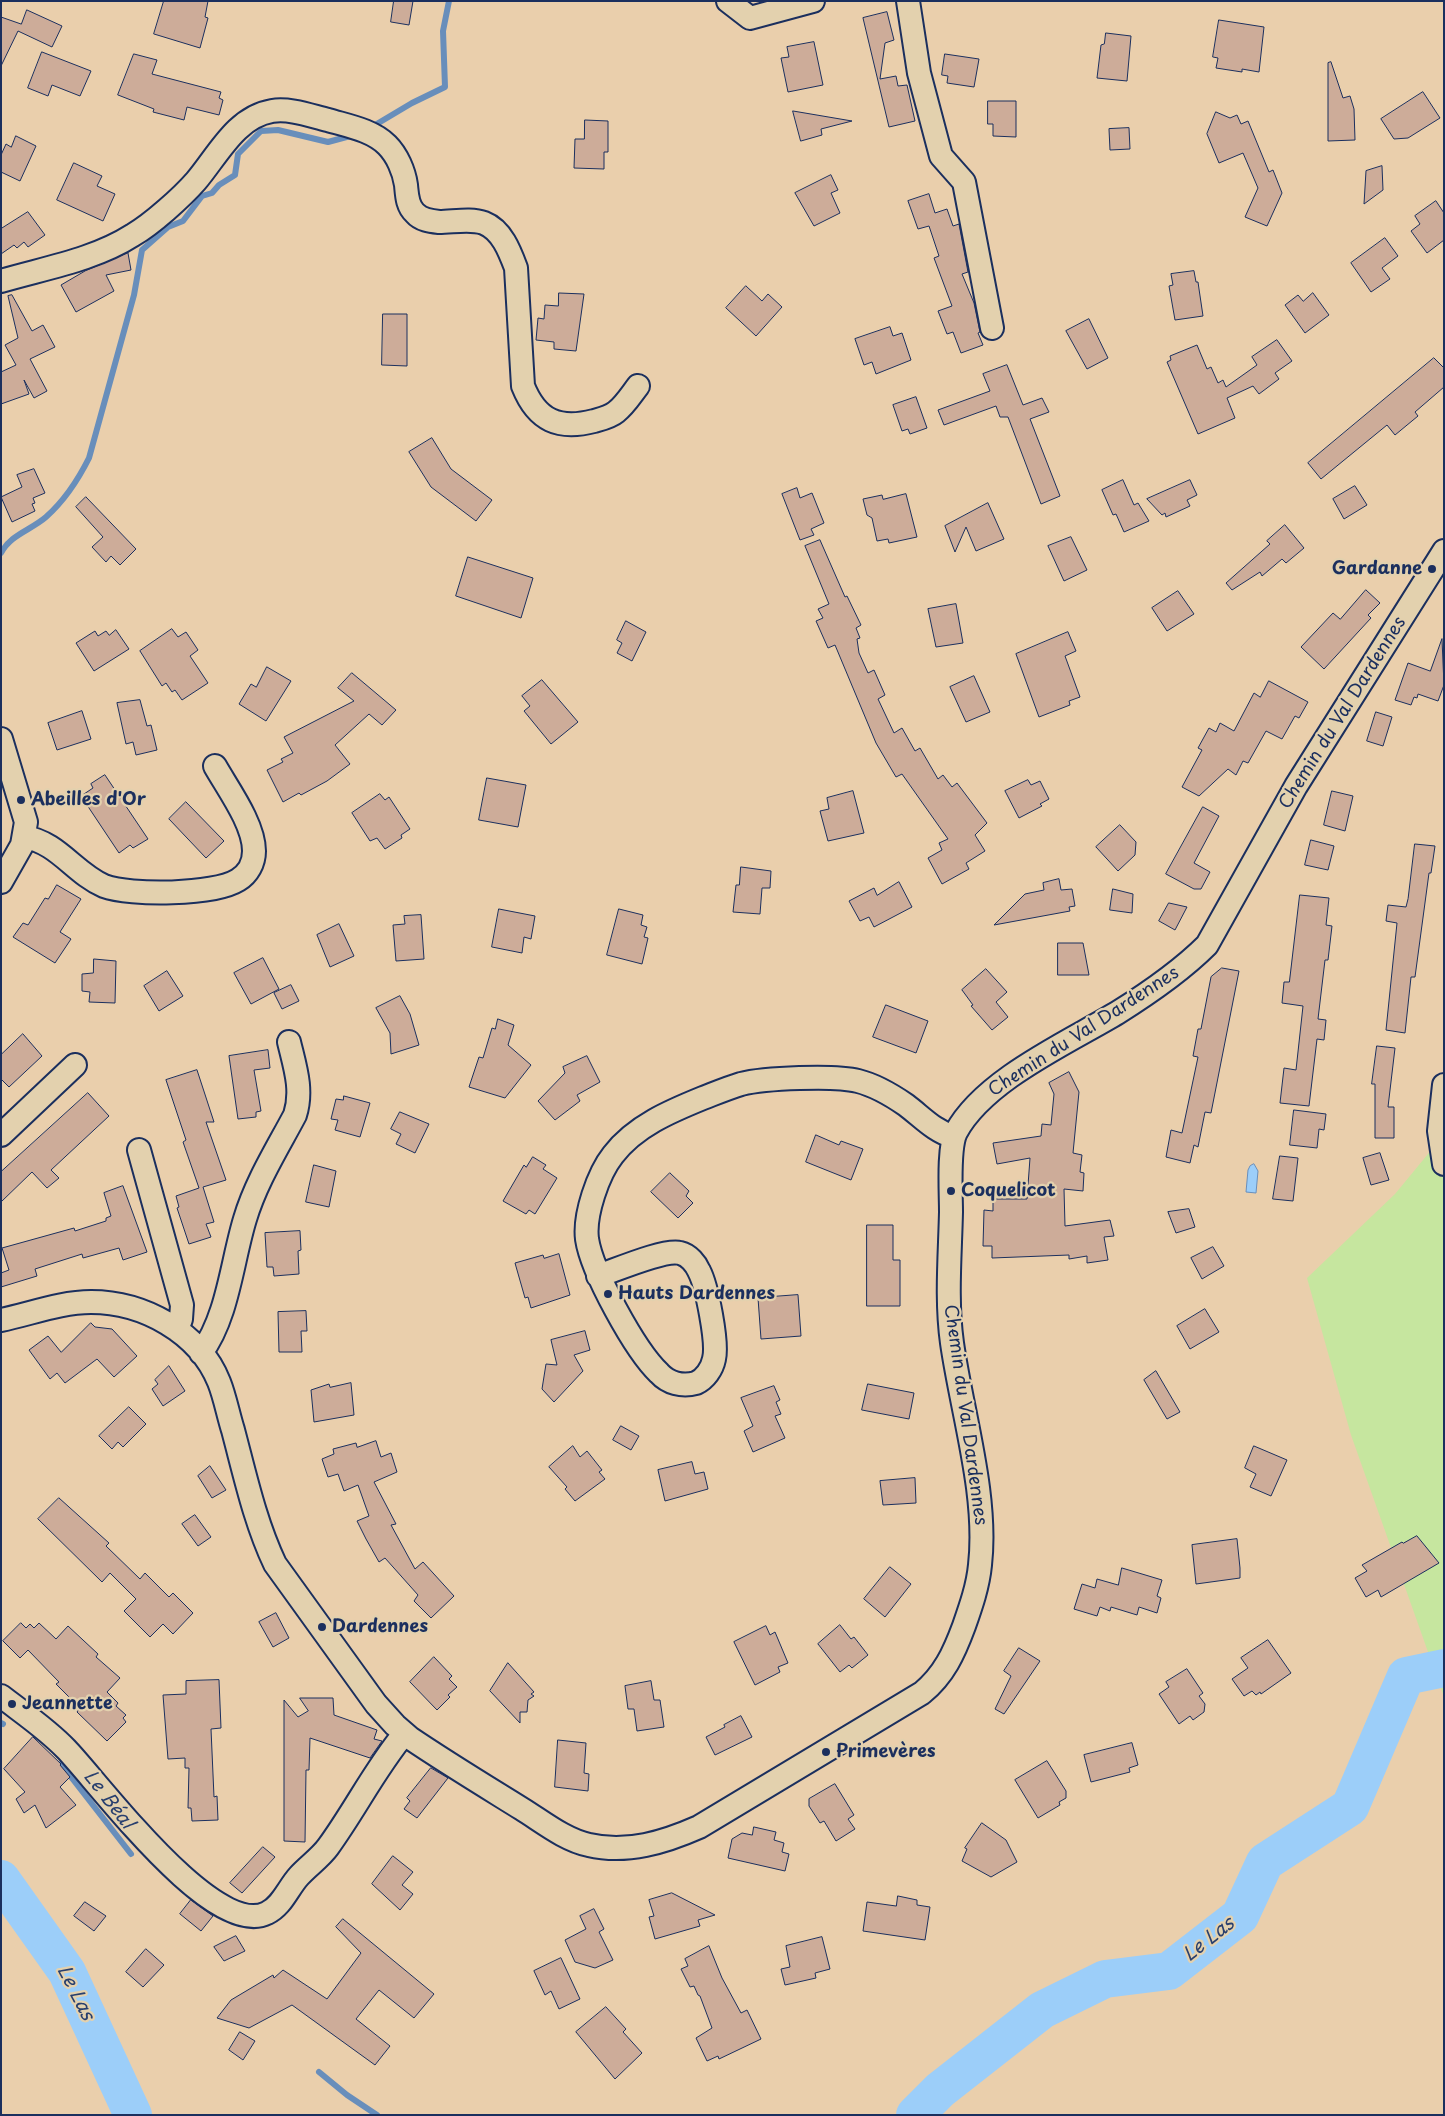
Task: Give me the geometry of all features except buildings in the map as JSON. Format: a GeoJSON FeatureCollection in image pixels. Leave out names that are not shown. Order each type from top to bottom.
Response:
{"type":"FeatureCollection","features":[{"type":"Feature","properties":{"kind":"street"},"geometry":{"type":"LineString","coordinates":[[728,1],[750,18],[813,1]]}},
{"type":"Feature","properties":{"kind":"street"},"geometry":{"type":"LineString","coordinates":[[908,1],[919,73],[941,156],[964,182],[992,328]]}},
{"type":"Feature","properties":{"kind":"street"},"geometry":{"type":"LineString","coordinates":[[1,281],[93,254],[114,246],[135,234],[195,182],[232,135],[244,123],[256,116],[273,111],[286,111],[316,117],[361,130],[388,146],[397,158],[402,170],[409,205],[419,217],[431,221],[484,223],[501,237],[510,252],[516,268],[523,386],[528,399],[545,418],[556,423],[577,425],[600,419],[614,414],[638,386]]}},
{"type":"Feature","properties":{"kind":"street","name":"Chemin du Val Dardennes"},"geometry":{"type":"LineString","coordinates":[[1,1320],[70,1304],[107,1303],[144,1311],[177,1330],[201,1353],[219,1382],[250,1494],[275,1564],[376,1704],[404,1734],[570,1838],[589,1845],[626,1848],[660,1842],[699,1827],[922,1694],[934,1683],[953,1656],[971,1606],[979,1572],[981,1542],[973,1462],[950,1320],[954,1137],[966,1116],[976,1104],[1006,1079],[1144,996],[1191,961],[1207,945],[1296,786],[1444,551]]}},
{"type":"Feature","properties":{"kind":"street"},"geometry":{"type":"LineString","coordinates":[[1,739],[25,814],[24,838],[16,857],[1,882]]}},
{"type":"Feature","properties":{"kind":"street"},"geometry":{"type":"LineString","coordinates":[[24,838],[35,839],[48,845],[78,869],[105,886],[143,891],[192,892],[232,884],[240,880],[251,866],[254,851],[253,842],[239,808],[215,766]]}},
{"type":"Feature","properties":{"kind":"street"},"geometry":{"type":"LineString","coordinates":[[201,1353],[209,1342],[218,1318],[245,1218],[253,1196],[299,1103],[298,1084],[289,1042]]}},
{"type":"Feature","properties":{"kind":"street"},"geometry":{"type":"LineString","coordinates":[[1,1135],[75,1065]]}},
{"type":"Feature","properties":{"kind":"street"},"geometry":{"type":"LineString","coordinates":[[598,1276],[663,1254],[682,1254],[691,1259],[704,1281],[716,1344],[715,1358],[704,1378],[697,1382],[680,1385],[659,1374],[638,1346],[598,1276],[590,1253],[587,1229],[598,1182],[612,1156],[630,1136],[666,1114],[716,1092],[761,1081],[818,1078],[860,1081],[904,1104],[936,1130],[954,1137]]}},
{"type":"Feature","properties":{"kind":"street"},"geometry":{"type":"LineString","coordinates":[[1444,1085],[1439,1131],[1444,1164]]}},
{"type":"Feature","properties":{"kind":"street"},"geometry":{"type":"LineString","coordinates":[[139,1150],[182,1305],[177,1330]]}},
{"type":"Feature","properties":{"kind":"street"},"geometry":{"type":"LineString","coordinates":[[1,1696],[65,1747],[131,1826],[190,1883],[231,1910],[245,1916],[254,1917],[267,1913],[277,1906],[298,1877],[320,1857],[347,1821],[372,1778],[404,1734]]}},
{"type":"Feature","properties":{"kind":"green space"},"geometry":{"type":"Polygon","coordinates":[[[1444,1121],[1444,1697],[1351,1435],[1307,1278],[1395,1194],[1442,1137],[1444,1121]]]}},
{"type":"Feature","properties":{"kind":"water"},"geometry":{"type":"Polygon","coordinates":[[[1254,1164],[1258,1171],[1256,1193],[1246,1192],[1248,1170],[1254,1164]]]}},
{"type":"Feature","properties":{"kind":"waterway"},"geometry":{"type":"LineString","coordinates":[[370,128],[412,103],[445,87],[443,31],[449,1]]}},
{"type":"Feature","properties":{"kind":"waterway"},"geometry":{"type":"LineString","coordinates":[[1,553],[10,542],[40,522],[59,504],[89,458],[134,295],[142,250],[168,227],[183,221],[202,196],[212,193],[219,185],[235,175],[238,154],[261,131],[278,130],[328,142],[354,135]]}},
{"type":"Feature","properties":{"kind":"waterway","name":"Le Las"},"geometry":{"type":"LineString","coordinates":[[915,2115],[940,2090],[1042,2010],[1105,1979],[1169,1971],[1240,1916],[1265,1862],[1350,1807],[1406,1676],[1444,1668]]}},
{"type":"Feature","properties":{"kind":"waterway","name":"Le Béal"},"geometry":{"type":"LineString","coordinates":[[61,1764],[131,1854]]}},
{"type":"Feature","properties":{"kind":"waterway","name":"Le Las"},"geometry":{"type":"LineString","coordinates":[[1,1879],[67,1972],[133,2115]]}},
{"type":"Feature","properties":{"kind":"waterway","name":"Le Béal"},"geometry":{"type":"LineString","coordinates":[[319,2072],[347,2095],[377,2115]]}},
{"type":"Feature","properties":{"kind":"place","name":"Gardanne"},"geometry":{"type":"Point","coordinates":[1432,569]}},
{"type":"Feature","properties":{"kind":"place","name":"Abeilles d'Or"},"geometry":{"type":"Point","coordinates":[21,800]}},
{"type":"Feature","properties":{"kind":"place","name":"Coquelicot"},"geometry":{"type":"Point","coordinates":[951,1191]}},
{"type":"Feature","properties":{"kind":"place","name":"Hauts Dardennes"},"geometry":{"type":"Point","coordinates":[608,1294]}},
{"type":"Feature","properties":{"kind":"place","name":"Dardennes"},"geometry":{"type":"Point","coordinates":[322,1627]}},
{"type":"Feature","properties":{"kind":"place","name":"Jeannette"},"geometry":{"type":"Point","coordinates":[12,1704]}},
{"type":"Feature","properties":{"kind":"place","name":"Primevères"},"geometry":{"type":"Point","coordinates":[826,1752]}}]}
